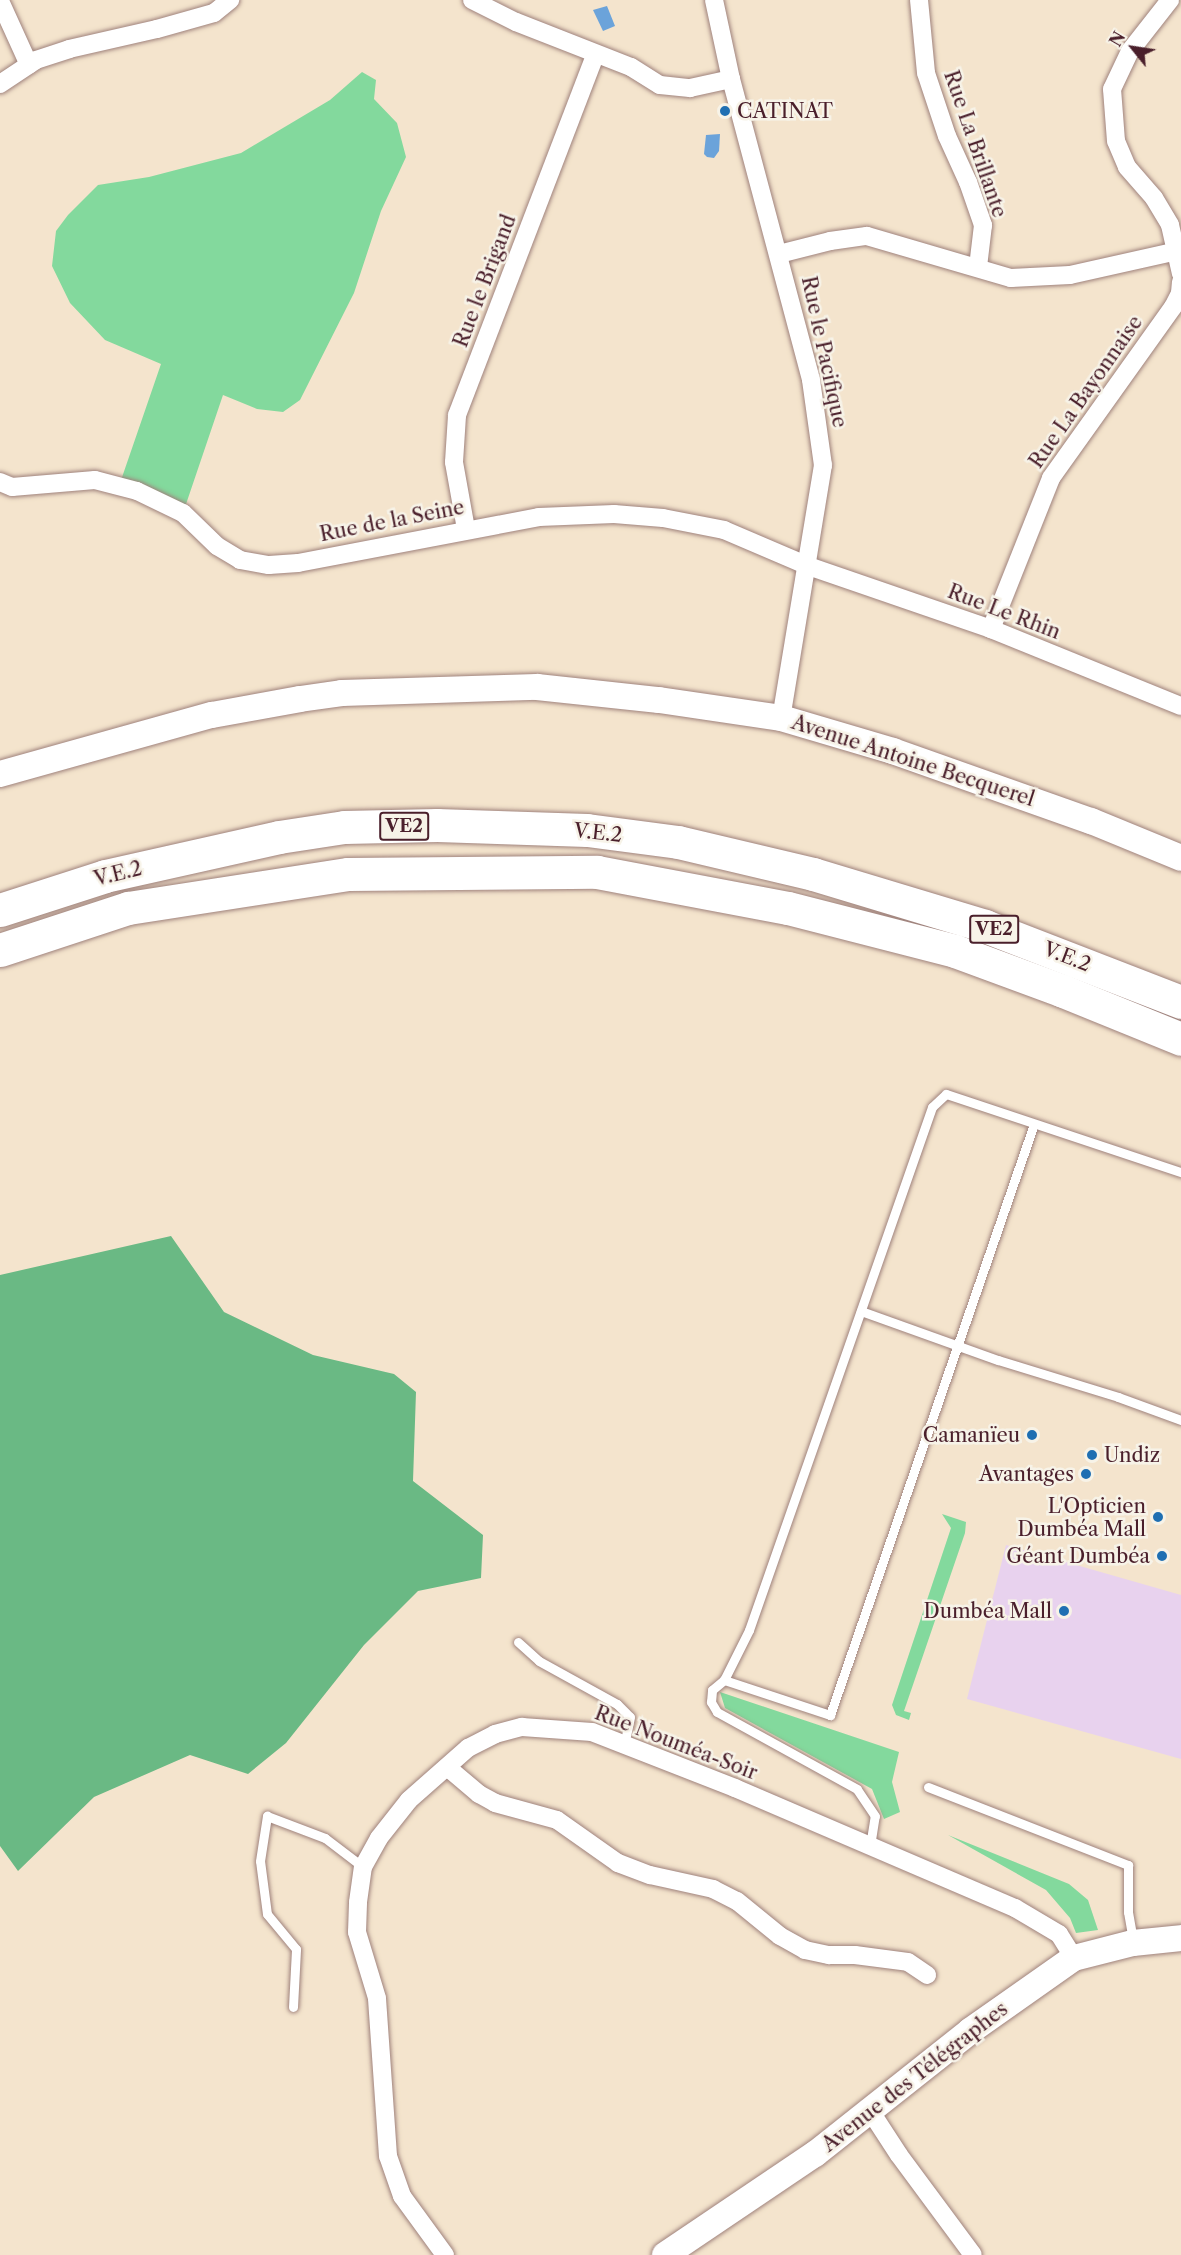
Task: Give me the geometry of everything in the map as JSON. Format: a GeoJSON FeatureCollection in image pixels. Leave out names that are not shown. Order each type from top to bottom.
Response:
{"type":"FeatureCollection","features":[{"type":"Feature","properties":{"kind":"highway","name":"V.E.2"},"geometry":{"type":"LineString","coordinates":[[0,910],[105,876],[279,837],[344,827],[437,825],[587,830],[678,842],[813,874],[985,926],[1177,1001]]}},
{"type":"Feature","properties":{"kind":"highway","name":"V.E.2"},"geometry":{"type":"LineString","coordinates":[[0,950],[128,908],[348,874],[597,872],[788,908],[955,951],[1063,991],[1181,1039]]}},
{"type":"Feature","properties":{"kind":"highway"},"geometry":{"type":"LineString","coordinates":[[1140,1024],[1181,1049]]}},
{"type":"Feature","properties":{"kind":"street"},"geometry":{"type":"LineString","coordinates":[[0,84],[29,65],[69,49],[156,29],[214,12],[230,0]]}},
{"type":"Feature","properties":{"kind":"street"},"geometry":{"type":"LineString","coordinates":[[472,0],[595,55],[631,67],[660,85],[690,88],[731,79]]}},
{"type":"Feature","properties":{"kind":"street","name":"Rue le Pacifique"},"geometry":{"type":"LineString","coordinates":[[714,0],[731,79],[811,380],[823,465],[781,718]]}},
{"type":"Feature","properties":{"kind":"street","name":"Rue La Brillante"},"geometry":{"type":"LineString","coordinates":[[919,0],[926,73],[947,136],[968,182],[983,225],[978,267]]}},
{"type":"Feature","properties":{"kind":"street"},"geometry":{"type":"LineString","coordinates":[[1170,0],[1130,51],[1112,89],[1114,133],[1127,167],[1154,198],[1170,225],[1181,274]]}},
{"type":"Feature","properties":{"kind":"street"},"geometry":{"type":"LineString","coordinates":[[0,1],[29,65]]}},
{"type":"Feature","properties":{"kind":"street","name":"Rue le Brigand"},"geometry":{"type":"LineString","coordinates":[[466,529],[454,462],[457,415],[595,55]]}},
{"type":"Feature","properties":{"kind":"street"},"geometry":{"type":"LineString","coordinates":[[779,254],[830,241],[867,236],[1011,278],[1070,275],[1177,251]]}},
{"type":"Feature","properties":{"kind":"street","name":"Rue La Bayonnaise"},"geometry":{"type":"LineString","coordinates":[[990,629],[1051,478],[1173,307],[1180,293],[1181,282]]}},
{"type":"Feature","properties":{"kind":"street","name":"Rue de la Seine"},"geometry":{"type":"LineString","coordinates":[[0,482],[12,487],[95,480],[137,491],[183,513],[217,546],[240,560],[269,565],[298,563],[466,529],[539,517],[614,514],[663,518],[724,530],[808,566]]}},
{"type":"Feature","properties":{"kind":"street","name":"Rue Le Rhin"},"geometry":{"type":"LineString","coordinates":[[808,566],[990,629],[1181,706]]}},
{"type":"Feature","properties":{"kind":"street","name":"Avenue Antoine Becquerel"},"geometry":{"type":"LineString","coordinates":[[0,774],[212,714],[342,693],[537,687],[659,700],[781,718],[915,759],[1091,820],[1181,858]]}},
{"type":"Feature","properties":{"kind":"street","name":"Rue Nouméa-Soir"},"geometry":{"type":"LineString","coordinates":[[446,2255],[402,2196],[388,2156],[377,1998],[357,1932],[363,1867],[379,1838],[409,1800],[468,1748],[495,1734],[522,1726],[592,1732],[735,1788],[1015,1908],[1059,1934],[1074,1958]]}},
{"type":"Feature","properties":{"kind":"street"},"geometry":{"type":"LineString","coordinates":[[447,1767],[479,1794],[495,1803],[557,1821],[618,1863],[650,1875],[713,1889],[737,1901],[780,1936],[805,1950],[829,1955],[855,1955],[908,1962],[927,1975]]}},
{"type":"Feature","properties":{"kind":"street","name":"Avenue des Télégraphes"},"geometry":{"type":"LineString","coordinates":[[665,2255],[815,2154],[871,2112],[970,2031],[1074,1958],[1133,1943],[1181,1938]]}},
{"type":"Feature","properties":{"kind":"street"},"geometry":{"type":"LineString","coordinates":[[871,2112],[899,2155],[973,2255]]}},
{"type":"Feature","properties":{"kind":"lane"},"geometry":{"type":"LineString","coordinates":[[870,1846],[874,1816],[857,1789],[717,1712],[711,1702],[712,1690],[724,1680],[749,1630],[932,1107],[946,1094],[1181,1172]]}},
{"type":"Feature","properties":{"kind":"lane"},"geometry":{"type":"LineString","coordinates":[[724,1680],[830,1715],[1034,1124]]}},
{"type":"Feature","properties":{"kind":"lane"},"geometry":{"type":"LineString","coordinates":[[861,1311],[958,1346],[1181,1420]]}},
{"type":"Feature","properties":{"kind":"lane"},"geometry":{"type":"LineString","coordinates":[[518,1642],[538,1661],[617,1704],[630,1718],[624,1745]]}},
{"type":"Feature","properties":{"kind":"lane"},"geometry":{"type":"LineString","coordinates":[[928,1787],[1128,1865],[1128,1912],[1133,1943]]}},
{"type":"Feature","properties":{"kind":"lane"},"geometry":{"type":"LineString","coordinates":[[293,2007],[296,1948],[267,1914],[260,1861],[267,1816],[325,1838],[363,1867]]}},
{"type":"Feature","properties":{"kind":"shaded area"},"geometry":{"type":"Polygon","coordinates":[[[1006,1545],[1181,1595],[1181,1759],[967,1699],[1006,1545]]]}},
{"type":"Feature","properties":{"kind":"green space"},"geometry":{"type":"Polygon","coordinates":[[[362,72],[376,80],[374,99],[397,123],[406,157],[381,211],[354,293],[300,400],[283,412],[257,409],[223,395],[183,513],[119,486],[161,364],[105,340],[70,303],[52,266],[56,231],[68,215],[98,185],[149,177],[241,153],[330,100],[362,72]]]}},
{"type":"Feature","properties":{"kind":"green space"},"geometry":{"type":"Polygon","coordinates":[[[171,1236],[224,1312],[313,1355],[394,1374],[416,1392],[413,1481],[483,1535],[481,1578],[418,1591],[364,1645],[286,1743],[248,1774],[190,1755],[94,1797],[18,1871],[0,1846],[0,1275],[171,1236]]]}},
{"type":"Feature","properties":{"kind":"green space"},"geometry":{"type":"Polygon","coordinates":[[[942,1514],[966,1522],[965,1533],[904,1711],[911,1713],[909,1720],[896,1715],[892,1705],[951,1528],[942,1514]]]}},
{"type":"Feature","properties":{"kind":"green space"},"geometry":{"type":"Polygon","coordinates":[[[720,1692],[899,1752],[892,1782],[900,1812],[884,1819],[872,1789],[725,1708],[720,1692]]]}},
{"type":"Feature","properties":{"kind":"green space"},"geometry":{"type":"Polygon","coordinates":[[[948,1835],[1069,1884],[1088,1900],[1098,1930],[1076,1933],[1070,1918],[1046,1890],[948,1835]]]}},
{"type":"Feature","properties":{"kind":"water"},"geometry":{"type":"Polygon","coordinates":[[[607,6],[615,26],[603,31],[593,10],[607,6]]]}},
{"type":"Feature","properties":{"kind":"water"},"geometry":{"type":"Polygon","coordinates":[[[720,134],[719,151],[714,158],[707,157],[704,154],[706,135],[720,134]]]}},
{"type":"Feature","properties":{"kind":"place","name":"CATINAT"},"geometry":{"type":"Point","coordinates":[725,111]}},
{"type":"Feature","properties":{"kind":"place","name":"Camanïeu"},"geometry":{"type":"Point","coordinates":[1032,1435]}},
{"type":"Feature","properties":{"kind":"place","name":"Undiz"},"geometry":{"type":"Point","coordinates":[1092,1455]}},
{"type":"Feature","properties":{"kind":"place","name":"Avantages"},"geometry":{"type":"Point","coordinates":[1086,1474]}},
{"type":"Feature","properties":{"kind":"place","name":"L'Opticien Dumbéa Mall"},"geometry":{"type":"Point","coordinates":[1158,1517]}},
{"type":"Feature","properties":{"kind":"place","name":"Géant Dumbéa"},"geometry":{"type":"Point","coordinates":[1162,1556]}},
{"type":"Feature","properties":{"kind":"place","name":"Dumbéa Mall"},"geometry":{"type":"Point","coordinates":[1064,1611]}}]}
